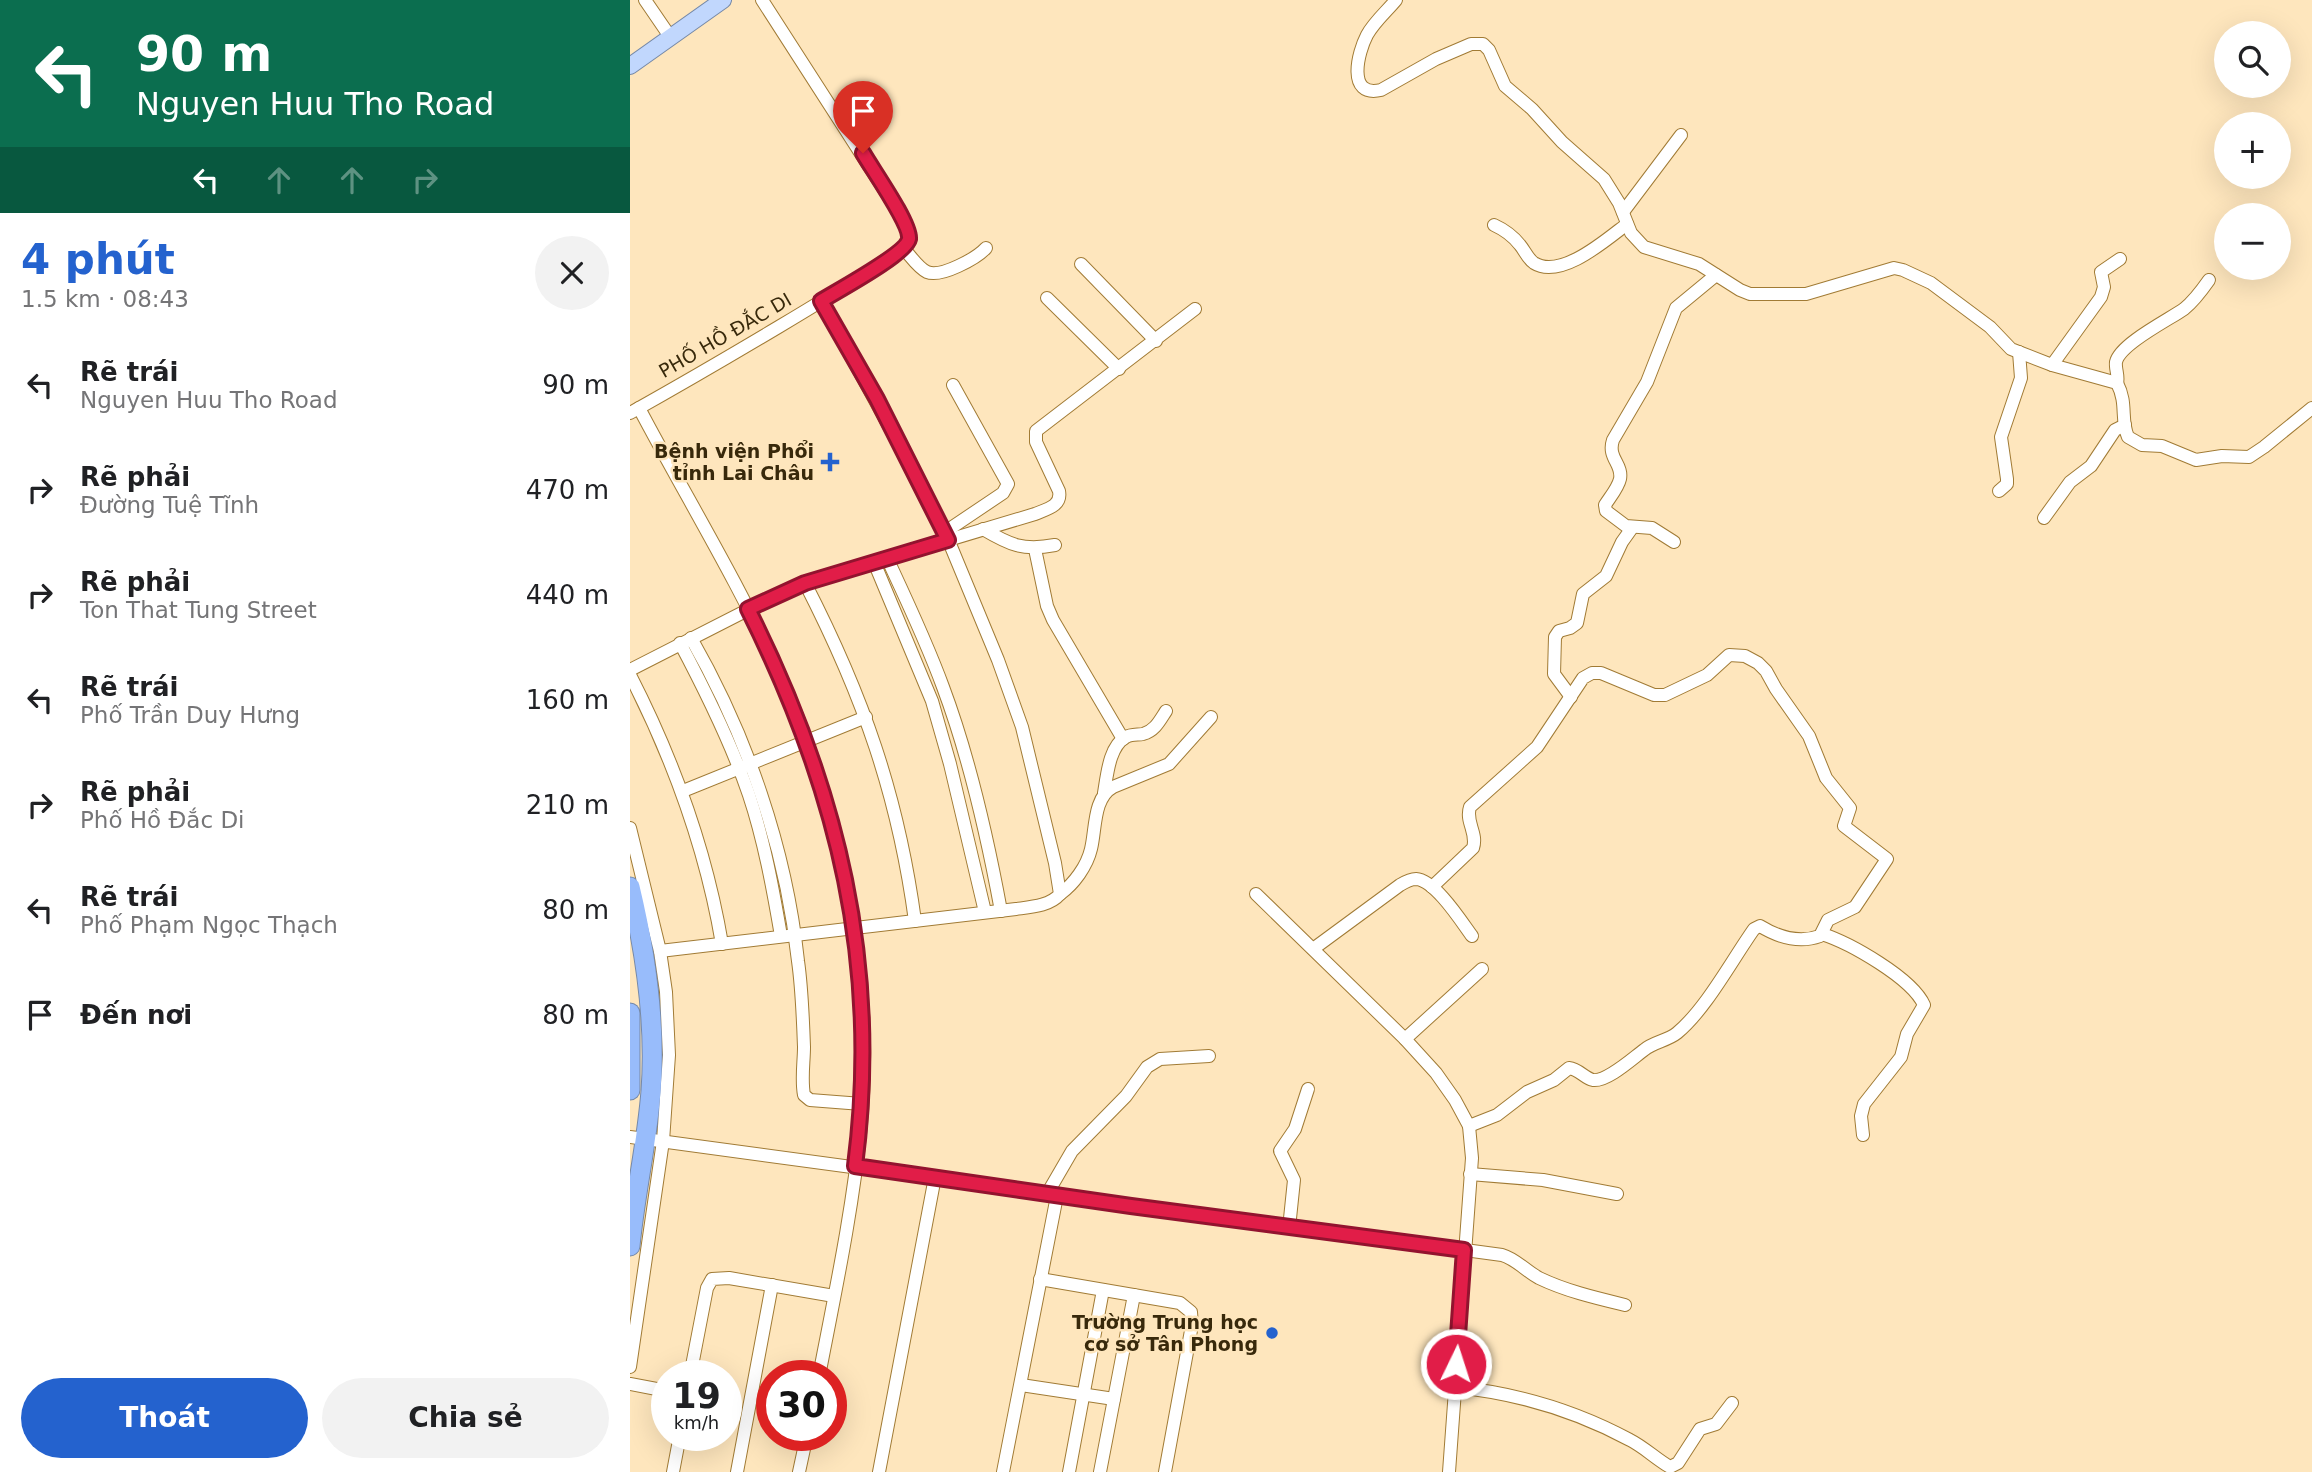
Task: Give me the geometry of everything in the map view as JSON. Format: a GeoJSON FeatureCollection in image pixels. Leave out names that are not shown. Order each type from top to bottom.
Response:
{"type":"FeatureCollection","features":[{"type":"Feature","properties":{"kind":"highway"},"geometry":{"type":"LineString","coordinates":[[630,887],[646,969],[652,1035],[651,1091],[646,1139],[633,1209],[630,1246]]}},
{"type":"Feature","properties":{"kind":"highway"},"geometry":{"type":"LineString","coordinates":[[630,1013],[630,1090]]}},
{"type":"Feature","properties":{"kind":"main road"},"geometry":{"type":"LineString","coordinates":[[630,66],[723,0]]}},
{"type":"Feature","properties":{"kind":"street"},"geometry":{"type":"LineString","coordinates":[[645,0],[671,38]]}},
{"type":"Feature","properties":{"kind":"street"},"geometry":{"type":"LineString","coordinates":[[762,0],[901,216],[909,235],[906,245],[923,270],[935,273],[971,260],[986,248]]}},
{"type":"Feature","properties":{"kind":"street"},"geometry":{"type":"LineString","coordinates":[[1396,0],[1367,36],[1357,73],[1360,84],[1368,90],[1381,90],[1436,59],[1471,44],[1483,44],[1489,50],[1506,86],[1562,142],[1596,170],[1614,194],[1637,242],[1644,247],[1699,264],[1745,293],[1799,295],[1894,268],[1903,270],[1931,283],[1990,327],[2011,349],[2052,365],[2117,383]]}},
{"type":"Feature","properties":{"kind":"street"},"geometry":{"type":"LineString","coordinates":[[1494,225],[1509,233],[1532,261],[1548,266],[1583,257],[1625,218],[1681,135]]}},
{"type":"Feature","properties":{"kind":"street","name":"PHỐ HỒ ĐẮC DI"},"geometry":{"type":"LineString","coordinates":[[634,411],[821,301],[906,245]]}},
{"type":"Feature","properties":{"kind":"street"},"geometry":{"type":"LineString","coordinates":[[2052,365],[2101,297],[2104,287],[2101,272],[2120,259]]}},
{"type":"Feature","properties":{"kind":"street"},"geometry":{"type":"LineString","coordinates":[[1081,264],[1156,341]]}},
{"type":"Feature","properties":{"kind":"street"},"geometry":{"type":"LineString","coordinates":[[1674,542],[1652,527],[1632,528],[1604,508],[1621,477],[1611,444],[1652,372],[1676,308],[1716,275]]}},
{"type":"Feature","properties":{"kind":"street"},"geometry":{"type":"LineString","coordinates":[[2209,280],[2186,307],[2146,332],[2119,356],[2116,364],[2119,376],[2117,383],[2125,402],[2128,438],[2142,445],[2157,444],[2196,460],[2222,456],[2239,458],[2256,453],[2312,408]]}},
{"type":"Feature","properties":{"kind":"street"},"geometry":{"type":"LineString","coordinates":[[1047,298],[1119,369]]}},
{"type":"Feature","properties":{"kind":"street"},"geometry":{"type":"LineString","coordinates":[[821,301],[877,399],[946,536],[998,660],[1022,727],[1055,863],[1055,898]]}},
{"type":"Feature","properties":{"kind":"street"},"geometry":{"type":"LineString","coordinates":[[722,944],[706,864],[683,791],[630,672],[686,640],[805,583],[946,536],[984,529],[1035,514],[1059,501],[1059,491],[1035,438],[1036,431],[1195,310]]}},
{"type":"Feature","properties":{"kind":"street"},"geometry":{"type":"LineString","coordinates":[[1999,491],[2007,484],[2001,436],[2021,378],[2020,352]]}},
{"type":"Feature","properties":{"kind":"street"},"geometry":{"type":"LineString","coordinates":[[946,536],[1003,493],[1008,484],[953,385]]}},
{"type":"Feature","properties":{"kind":"street"},"geometry":{"type":"LineString","coordinates":[[634,411],[748,609],[778,671],[807,741],[831,816],[854,929],[864,1042],[862,1104],[855,1166],[822,1360]]}},
{"type":"Feature","properties":{"kind":"street"},"geometry":{"type":"LineString","coordinates":[[2044,519],[2070,482],[2091,466],[2115,430],[2125,425]]}},
{"type":"Feature","properties":{"kind":"street"},"geometry":{"type":"LineString","coordinates":[[1571,698],[1554,674],[1555,637],[1557,633],[1577,623],[1583,594],[1608,573],[1622,542],[1632,528]]}},
{"type":"Feature","properties":{"kind":"street"},"geometry":{"type":"LineString","coordinates":[[984,529],[1016,546],[1035,549],[1055,545]]}},
{"type":"Feature","properties":{"kind":"street"},"geometry":{"type":"LineString","coordinates":[[1035,549],[1047,606],[1053,620],[1123,739]]}},
{"type":"Feature","properties":{"kind":"street"},"geometry":{"type":"LineString","coordinates":[[880,560],[931,656],[958,730],[982,819],[1002,911]]}},
{"type":"Feature","properties":{"kind":"street"},"geometry":{"type":"LineString","coordinates":[[880,560],[942,735],[985,912]]}},
{"type":"Feature","properties":{"kind":"street"},"geometry":{"type":"LineString","coordinates":[[805,583],[828,628],[882,761],[901,834],[915,921]]}},
{"type":"Feature","properties":{"kind":"street"},"geometry":{"type":"LineString","coordinates":[[686,640],[720,722],[745,767],[778,854],[796,935],[802,998],[804,1095],[810,1100],[862,1104]]}},
{"type":"Feature","properties":{"kind":"street"},"geometry":{"type":"LineString","coordinates":[[1432,887],[1474,848],[1475,841],[1467,816],[1470,807],[1537,747],[1571,698],[1579,681],[1592,673],[1606,675],[1654,695],[1665,695],[1707,675],[1729,655],[1745,656],[1763,666],[1776,690],[1810,736],[1826,778],[1850,808],[1844,825],[1887,859],[1855,907],[1828,920],[1822,934],[1813,938],[1786,939],[1757,926],[1691,1019],[1672,1037],[1646,1048],[1624,1066],[1598,1079],[1590,1079],[1570,1068],[1554,1080],[1528,1092],[1497,1115],[1469,1126]]}},
{"type":"Feature","properties":{"kind":"street"},"geometry":{"type":"LineString","coordinates":[[660,951],[1002,911],[1055,898],[1075,881],[1088,858],[1110,763],[1123,739],[1148,732],[1166,711]]}},
{"type":"Feature","properties":{"kind":"street"},"geometry":{"type":"LineString","coordinates":[[683,791],[866,717]]}},
{"type":"Feature","properties":{"kind":"street"},"geometry":{"type":"LineString","coordinates":[[1104,793],[1170,764],[1211,717]]}},
{"type":"Feature","properties":{"kind":"street"},"geometry":{"type":"LineString","coordinates":[[942,735],[958,730]]}},
{"type":"Feature","properties":{"kind":"street"},"geometry":{"type":"LineString","coordinates":[[745,767],[781,936]]}},
{"type":"Feature","properties":{"kind":"street"},"geometry":{"type":"LineString","coordinates":[[630,828],[660,951],[666,992],[669,1055],[646,1139],[630,1367]]}},
{"type":"Feature","properties":{"kind":"street"},"geometry":{"type":"LineString","coordinates":[[1313,949],[1400,885],[1408,880],[1419,879],[1432,887],[1472,936]]}},
{"type":"Feature","properties":{"kind":"street"},"geometry":{"type":"LineString","coordinates":[[1256,894],[1405,1039],[1448,1090],[1469,1126],[1472,1146],[1449,1472]]}},
{"type":"Feature","properties":{"kind":"street"},"geometry":{"type":"LineString","coordinates":[[1822,934],[1894,972],[1917,994],[1924,1005],[1907,1034],[1901,1057],[1864,1104],[1861,1115],[1863,1135]]}},
{"type":"Feature","properties":{"kind":"street"},"geometry":{"type":"LineString","coordinates":[[1405,1039],[1482,969]]}},
{"type":"Feature","properties":{"kind":"street"},"geometry":{"type":"LineString","coordinates":[[1003,1472],[1040,1279],[1052,1195],[1072,1151],[1126,1096],[1147,1067],[1160,1059],[1209,1056]]}},
{"type":"Feature","properties":{"kind":"street"},"geometry":{"type":"LineString","coordinates":[[1289,1228],[1294,1180],[1280,1151],[1295,1129],[1308,1089]]}},
{"type":"Feature","properties":{"kind":"street"},"geometry":{"type":"LineString","coordinates":[[646,1139],[1508,1256],[1529,1272],[1551,1283],[1625,1305]]}},
{"type":"Feature","properties":{"kind":"street"},"geometry":{"type":"LineString","coordinates":[[1470,1174],[1543,1180],[1617,1194]]}},
{"type":"Feature","properties":{"kind":"street"},"geometry":{"type":"LineString","coordinates":[[879,1472],[935,1177]]}},
{"type":"Feature","properties":{"kind":"street"},"geometry":{"type":"LineString","coordinates":[[693,1360],[712,1279],[722,1277],[834,1296]]}},
{"type":"Feature","properties":{"kind":"street"},"geometry":{"type":"LineString","coordinates":[[1040,1279],[1180,1303],[1191,1312],[1192,1325],[1165,1472]]}},
{"type":"Feature","properties":{"kind":"street"},"geometry":{"type":"LineString","coordinates":[[737,1472],[772,1285]]}},
{"type":"Feature","properties":{"kind":"street"},"geometry":{"type":"LineString","coordinates":[[1069,1472],[1103,1290]]}},
{"type":"Feature","properties":{"kind":"street"},"geometry":{"type":"LineString","coordinates":[[1100,1472],[1135,1295]]}},
{"type":"Feature","properties":{"kind":"street"},"geometry":{"type":"LineString","coordinates":[[630,1384],[651,1388]]}},
{"type":"Feature","properties":{"kind":"street"},"geometry":{"type":"LineString","coordinates":[[1021,1385],[1114,1399]]}},
{"type":"Feature","properties":{"kind":"street"},"geometry":{"type":"LineString","coordinates":[[1455,1387],[1501,1393],[1566,1412],[1633,1441],[1670,1467],[1678,1463],[1700,1429],[1716,1424],[1731,1403]]}},
{"type":"Feature","properties":{"kind":"street"},"geometry":{"type":"LineString","coordinates":[[673,1472],[677,1451]]}},
{"type":"Feature","properties":{"kind":"street"},"geometry":{"type":"LineString","coordinates":[[799,1472],[804,1451]]}},
{"type":"Feature","properties":{"kind":"place","name":"Bệnh viện Phổi tỉnh Lai Châu"},"geometry":{"type":"Point","coordinates":[830,462]}},
{"type":"Feature","properties":{"kind":"place","name":"Trường Trung học cơ sở Tân Phong"},"geometry":{"type":"Point","coordinates":[1272,1333]}},
{"type":"Feature","properties":{"kind":"route"},"geometry":{"type":"LineString","coordinates":[[863,153],[906,225],[908,242],[897,254],[821,301],[877,399],[948,540],[831,574],[748,609],[807,741],[841,854],[859,966],[864,1042],[855,1166],[1289,1228],[1464,1250],[1456,1364]]}}]}
